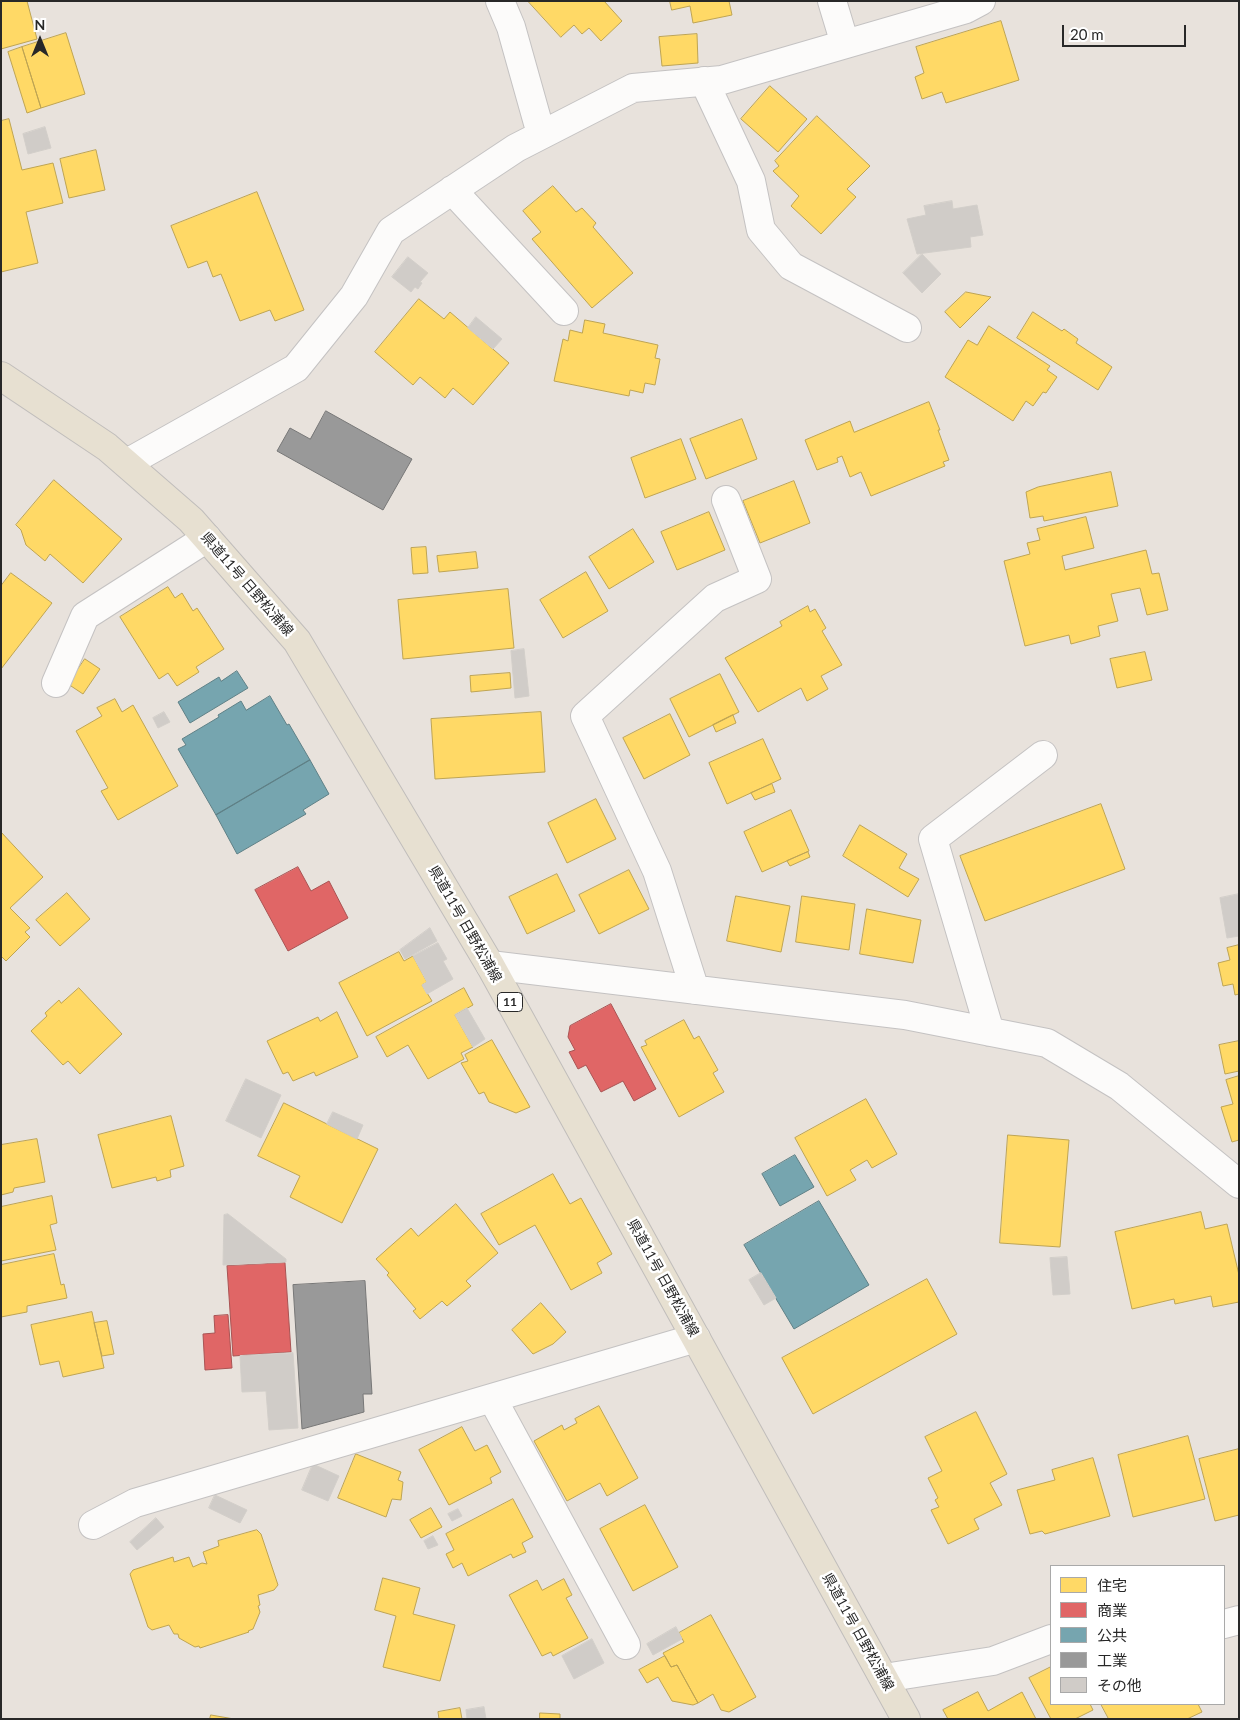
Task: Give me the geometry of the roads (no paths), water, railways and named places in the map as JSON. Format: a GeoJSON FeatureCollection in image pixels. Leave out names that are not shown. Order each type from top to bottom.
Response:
{"type":"FeatureCollection","features":[{"type":"Feature","properties":{"kind":"main road","name":"県道11号 日野松浦線"},"geometry":{"type":"LineString","coordinates":[[1,376],[107,447],[191,520],[297,641],[490,965],[906,1719]]}},
{"type":"Feature","properties":{"kind":"street"},"geometry":{"type":"LineString","coordinates":[[500,1],[511,27],[541,134]]}},
{"type":"Feature","properties":{"kind":"street"},"geometry":{"type":"LineString","coordinates":[[832,1],[845,44]]}},
{"type":"Feature","properties":{"kind":"street"},"geometry":{"type":"LineString","coordinates":[[127,463],[296,368],[354,296],[391,231],[516,148],[541,134],[633,88],[722,80],[966,9],[981,1]]}},
{"type":"Feature","properties":{"kind":"street"},"geometry":{"type":"LineString","coordinates":[[704,81],[751,181],[761,230],[791,266],[907,328]]}},
{"type":"Feature","properties":{"kind":"street"},"geometry":{"type":"LineString","coordinates":[[452,190],[564,311]]}},
{"type":"Feature","properties":{"kind":"street"},"geometry":{"type":"LineString","coordinates":[[695,990],[657,871],[585,716],[716,598],[757,579],[726,500]]}},
{"type":"Feature","properties":{"kind":"street"},"geometry":{"type":"LineString","coordinates":[[56,683],[85,616],[207,538]]}},
{"type":"Feature","properties":{"kind":"street"},"geometry":{"type":"LineString","coordinates":[[990,1032],[933,838],[1042,755]]}},
{"type":"Feature","properties":{"kind":"street"},"geometry":{"type":"LineString","coordinates":[[490,965],[905,1015],[1047,1043],[1119,1086],[1239,1184]]}},
{"type":"Feature","properties":{"kind":"street"},"geometry":{"type":"LineString","coordinates":[[93,1525],[135,1503],[696,1338]]}},
{"type":"Feature","properties":{"kind":"street"},"geometry":{"type":"LineString","coordinates":[[492,1398],[626,1645]]}},
{"type":"Feature","properties":{"kind":"street"},"geometry":{"type":"LineString","coordinates":[[1225,1624],[1239,1620]]}},
{"type":"Feature","properties":{"kind":"street"},"geometry":{"type":"LineString","coordinates":[[884,1678],[993,1661],[1050,1639]]}}]}
